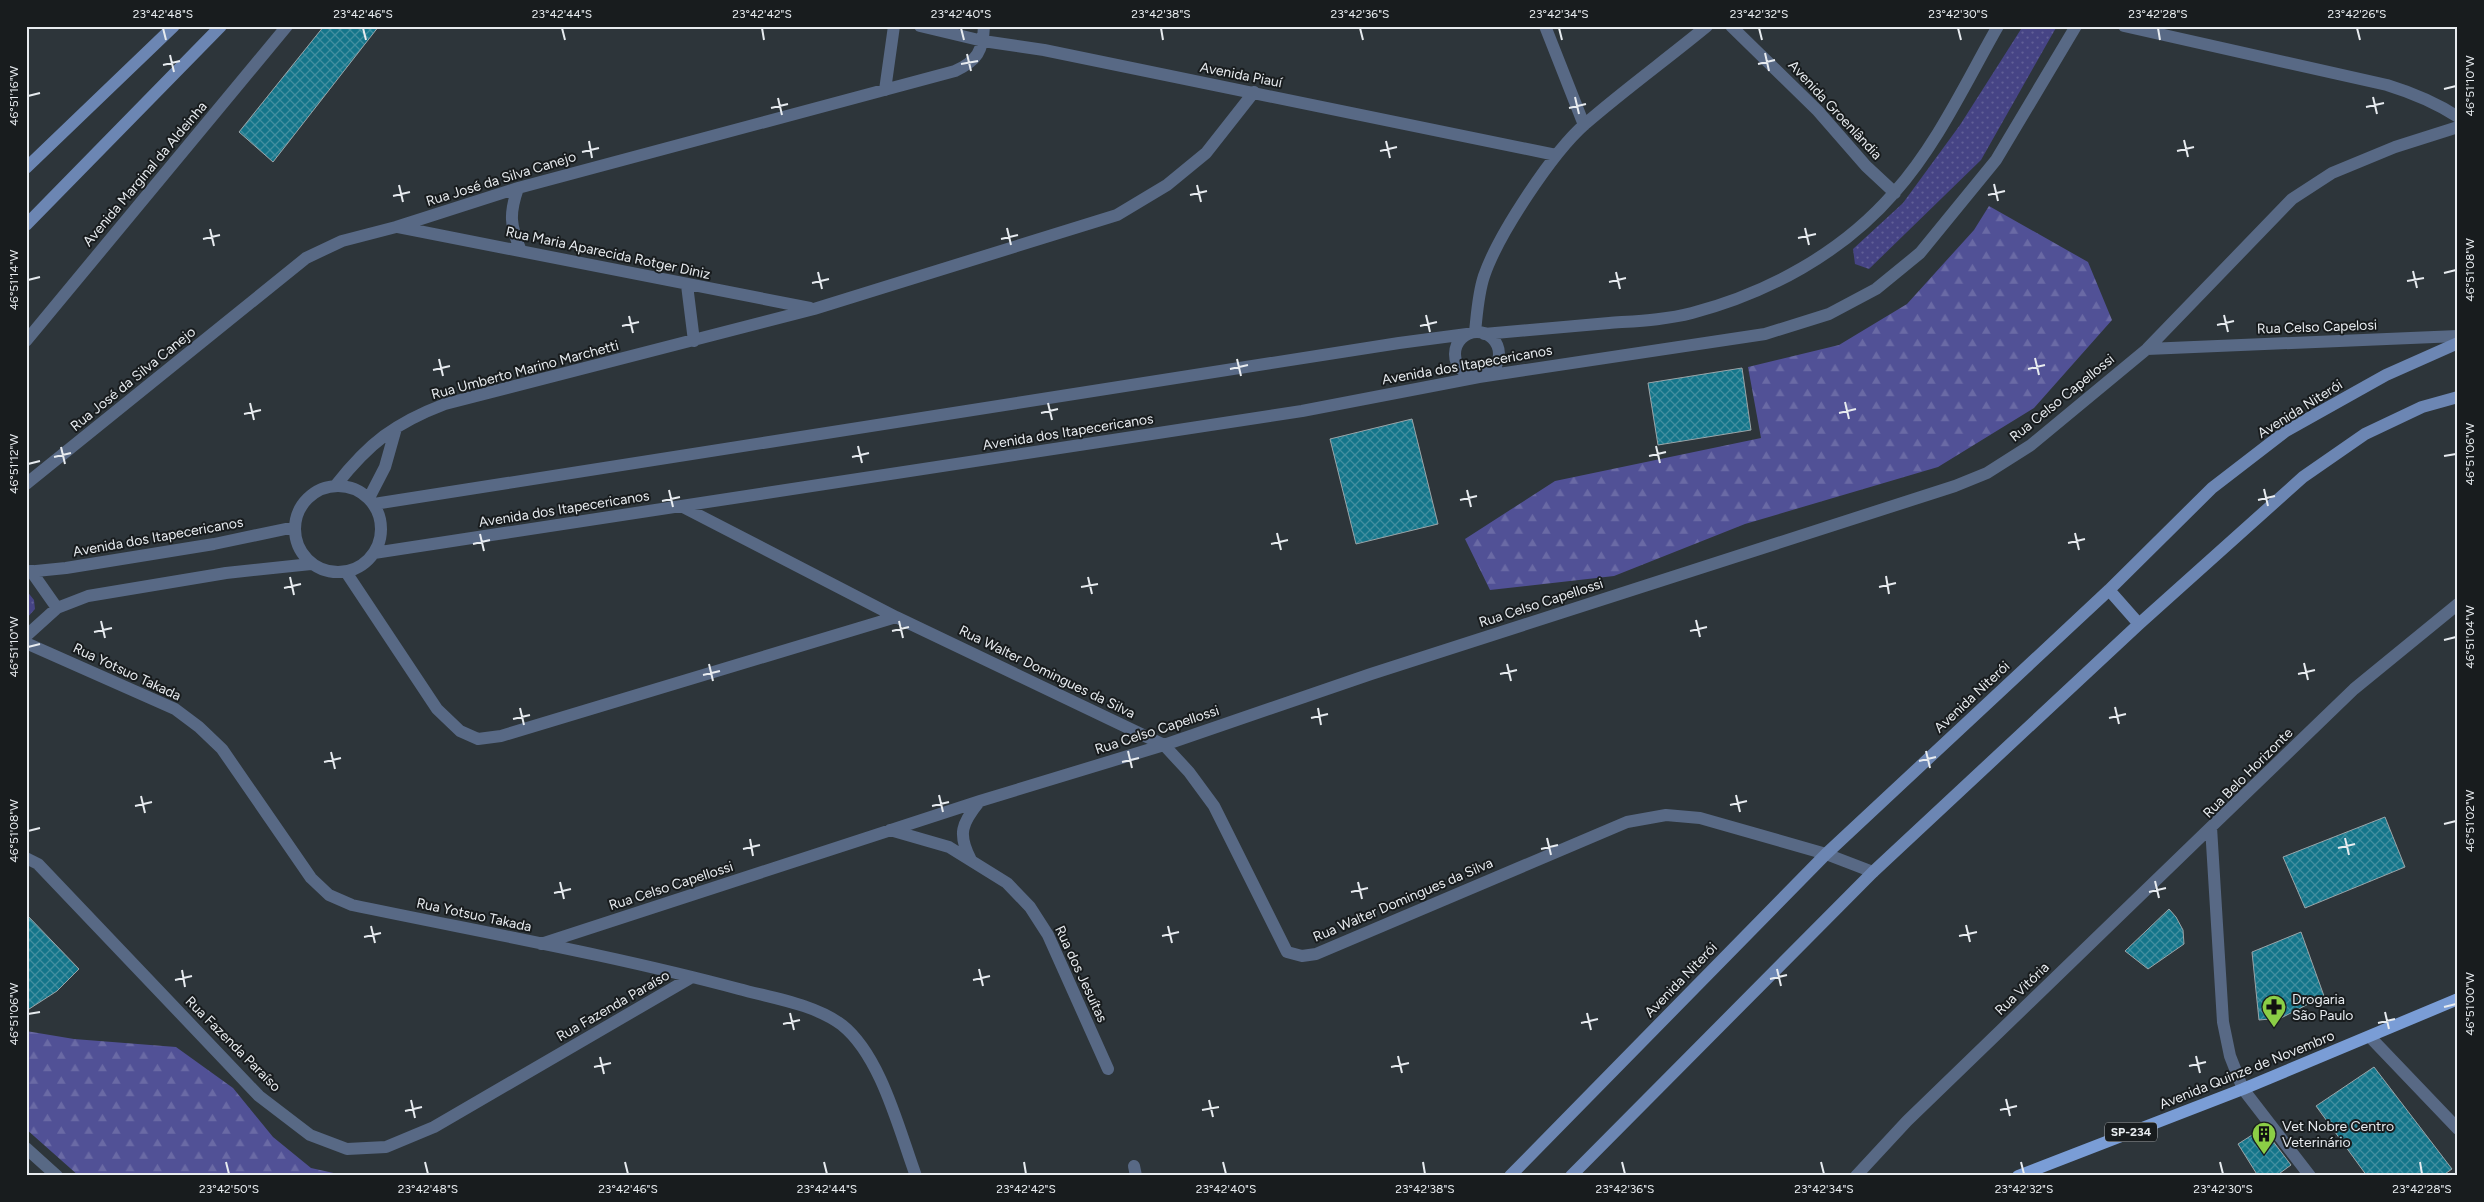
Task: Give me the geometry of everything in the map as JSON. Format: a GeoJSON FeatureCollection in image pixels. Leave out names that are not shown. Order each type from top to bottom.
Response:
{"type":"FeatureCollection","features":[{"type":"Feature","properties":{"kind":"main road"},"geometry":{"type":"LineString","coordinates":[[26,168],[174,26]]}},
{"type":"Feature","properties":{"kind":"main road"},"geometry":{"type":"LineString","coordinates":[[26,225],[221,26]]}},
{"type":"Feature","properties":{"kind":"main road","name":"Avenida Niterói"},"geometry":{"type":"LineString","coordinates":[[1510,1176],[1826,854],[2109,590],[2212,488],[2286,431],[2386,375],[2458,343]]}},
{"type":"Feature","properties":{"kind":"main road"},"geometry":{"type":"LineString","coordinates":[[1571,1176],[1873,872],[2139,624],[2303,477],[2365,434],[2422,407],[2458,397]]}},
{"type":"Feature","properties":{"kind":"main road"},"geometry":{"type":"LineString","coordinates":[[2109,590],[2139,624]]}},
{"type":"Feature","properties":{"kind":"main road","name":"Avenida Quinze de Novembro"},"geometry":{"type":"LineString","coordinates":[[2018,1176],[2370,1038],[2458,999]]}},
{"type":"Feature","properties":{"kind":"street"},"geometry":{"type":"LineString","coordinates":[[886,90],[894,26]]}},
{"type":"Feature","properties":{"kind":"street","name":"Avenida Piauí"},"geometry":{"type":"LineString","coordinates":[[920,26],[983,41],[1044,50],[1556,155]]}},
{"type":"Feature","properties":{"kind":"street"},"geometry":{"type":"LineString","coordinates":[[983,41],[984,26]]}},
{"type":"Feature","properties":{"kind":"street"},"geometry":{"type":"LineString","coordinates":[[1545,26],[1584,125]]}},
{"type":"Feature","properties":{"kind":"street"},"geometry":{"type":"LineString","coordinates":[[1476,333],[1477,305],[1484,276],[1503,235],[1556,155],[1584,125],[1707,26]]}},
{"type":"Feature","properties":{"kind":"street","name":"Avenida Groenlândia"},"geometry":{"type":"LineString","coordinates":[[1731,26],[1818,111],[1866,166],[1895,193]]}},
{"type":"Feature","properties":{"kind":"street","name":"Avenida dos Itapecericanos"},"geometry":{"type":"LineString","coordinates":[[371,501],[1379,346],[1476,333],[1652,320],[1691,314],[1758,292],[1793,274],[1822,255],[1870,218],[1895,193],[1923,154],[1998,26]]}},
{"type":"Feature","properties":{"kind":"street","name":"Avenida dos Itapecericanos"},"geometry":{"type":"LineString","coordinates":[[374,554],[1302,411],[1479,376],[1764,334],[1830,314],[1876,289],[1920,253],[1996,160],[2076,26]]}},
{"type":"Feature","properties":{"kind":"street"},"geometry":{"type":"LineString","coordinates":[[2124,26],[2396,88],[2438,104],[2458,117]]}},
{"type":"Feature","properties":{"kind":"street","name":"Avenida Marginal da Aldeinha"},"geometry":{"type":"LineString","coordinates":[[26,341],[282,28]]}},
{"type":"Feature","properties":{"kind":"street","name":"Rua José da Silva Canejo"},"geometry":{"type":"LineString","coordinates":[[26,484],[306,258],[342,241],[396,227],[518,188],[955,71],[973,63],[983,41]]}},
{"type":"Feature","properties":{"kind":"street","name":"Rua Umberto Marino Marchetti"},"geometry":{"type":"LineString","coordinates":[[336,485],[370,446],[415,415],[445,404],[814,309],[1117,214],[1167,185],[1206,153],[1254,92]]}},
{"type":"Feature","properties":{"kind":"street","name":"Rua Celso Capellossi"},"geometry":{"type":"LineString","coordinates":[[540,944],[980,801],[1164,745],[1371,674],[1955,486],[1987,473],[2031,445],[2147,349],[2292,199],[2332,173],[2395,147],[2458,127]]}},
{"type":"Feature","properties":{"kind":"street"},"geometry":{"type":"LineString","coordinates":[[518,188],[511,208],[511,222],[521,250]]}},
{"type":"Feature","properties":{"kind":"street","name":"Rua Maria Aparecida Rotger Diniz"},"geometry":{"type":"LineString","coordinates":[[396,227],[814,309]]}},
{"type":"Feature","properties":{"kind":"street"},"geometry":{"type":"LineString","coordinates":[[687,285],[694,341]]}},
{"type":"Feature","properties":{"kind":"street"},"geometry":{"type":"LineString","coordinates":[[1476,333],[1496,343],[1499,358],[1492,371],[1479,376],[1466,374],[1457,363],[1456,350],[1458,344],[1476,333]]}},
{"type":"Feature","properties":{"kind":"street","name":"Rua Celso Capelosi"},"geometry":{"type":"LineString","coordinates":[[2147,349],[2458,336]]}},
{"type":"Feature","properties":{"kind":"street"},"geometry":{"type":"LineString","coordinates":[[371,501],[385,467],[396,428]]}},
{"type":"Feature","properties":{"kind":"street"},"geometry":{"type":"LineString","coordinates":[[336,485],[348,486],[371,501],[380,516],[382,529],[380,542],[374,554],[357,569],[346,572],[322,570],[311,564],[302,554],[296,541],[295,527],[297,514],[303,503],[312,494],[323,488],[336,485]]}},
{"type":"Feature","properties":{"kind":"street","name":"Rua Walter Domingues da Silva"},"geometry":{"type":"LineString","coordinates":[[681,506],[896,617],[1164,745],[1189,772],[1214,806],[1287,952],[1302,956],[1316,954],[1627,822],[1666,814],[1700,818],[1826,854],[1873,872]]}},
{"type":"Feature","properties":{"kind":"street","name":"Avenida dos Itapecericanos"},"geometry":{"type":"LineString","coordinates":[[29,572],[214,544],[295,527]]}},
{"type":"Feature","properties":{"kind":"street"},"geometry":{"type":"LineString","coordinates":[[26,636],[58,608],[98,595],[226,573],[311,564]]}},
{"type":"Feature","properties":{"kind":"street"},"geometry":{"type":"LineString","coordinates":[[29,572],[58,608]]}},
{"type":"Feature","properties":{"kind":"street"},"geometry":{"type":"LineString","coordinates":[[346,572],[437,710],[460,731],[478,739],[500,736],[896,617]]}},
{"type":"Feature","properties":{"kind":"street","name":"Rua Belo Horizonte"},"geometry":{"type":"LineString","coordinates":[[2310,1176],[2243,1089],[2230,1056],[2223,1022],[2211,827],[2354,689],[2458,604]]}},
{"type":"Feature","properties":{"kind":"street","name":"Rua Yotsuo Takada"},"geometry":{"type":"LineString","coordinates":[[26,643],[175,710],[199,727],[222,749],[311,878],[329,895],[352,905],[692,977],[811,1009],[842,1025],[864,1049],[881,1082],[916,1176]]}},
{"type":"Feature","properties":{"kind":"street"},"geometry":{"type":"LineString","coordinates":[[971,860],[964,847],[962,832],[964,820],[980,801]]}},
{"type":"Feature","properties":{"kind":"street","name":"Rua Vitória"},"geometry":{"type":"LineString","coordinates":[[1856,1176],[1907,1121],[2211,827]]}},
{"type":"Feature","properties":{"kind":"street","name":"Rua dos Jesuítas"},"geometry":{"type":"LineString","coordinates":[[890,830],[949,847],[1007,883],[1030,906],[1048,935],[1108,1069]]}},
{"type":"Feature","properties":{"kind":"street","name":"Rua Fazenda Paraíso"},"geometry":{"type":"LineString","coordinates":[[26,858],[38,864],[259,1096],[310,1135],[347,1149],[386,1147],[434,1127],[692,977]]}},
{"type":"Feature","properties":{"kind":"street"},"geometry":{"type":"LineString","coordinates":[[2370,1038],[2458,1129]]}},
{"type":"Feature","properties":{"kind":"street"},"geometry":{"type":"LineString","coordinates":[[26,1148],[57,1176]]}},
{"type":"Feature","properties":{"kind":"shaded area"},"geometry":{"type":"Polygon","coordinates":[[[2023,26],[2057,26],[1981,160],[1869,269],[1855,264],[1853,249],[1903,203],[1960,125],[2023,26]]]}},
{"type":"Feature","properties":{"kind":"shaded area"},"geometry":{"type":"Polygon","coordinates":[[[26,590],[34,600],[35,609],[26,619],[26,590]]]}},
{"type":"Feature","properties":{"kind":"green space"},"geometry":{"type":"Polygon","coordinates":[[[1989,206],[2088,262],[2112,320],[2034,408],[1938,467],[1745,524],[1614,576],[1490,590],[1465,539],[1555,481],[1761,438],[1748,367],[1839,345],[1907,304],[1974,230],[1989,206]]]}},
{"type":"Feature","properties":{"kind":"green space"},"geometry":{"type":"Polygon","coordinates":[[[26,1031],[74,1039],[176,1047],[233,1088],[273,1137],[311,1168],[347,1176],[79,1176],[26,1129],[26,1031]]]}},
{"type":"Feature","properties":{"kind":"building"},"geometry":{"type":"Polygon","coordinates":[[[324,26],[379,26],[273,162],[239,132],[324,26]]]}},
{"type":"Feature","properties":{"kind":"building"},"geometry":{"type":"Polygon","coordinates":[[[1742,368],[1751,430],[1658,445],[1648,383],[1742,368]]]}},
{"type":"Feature","properties":{"kind":"building"},"geometry":{"type":"Polygon","coordinates":[[[1412,419],[1438,524],[1356,544],[1330,439],[1412,419]]]}},
{"type":"Feature","properties":{"kind":"building"},"geometry":{"type":"Polygon","coordinates":[[[2385,817],[2405,867],[2305,908],[2283,857],[2385,817]]]}},
{"type":"Feature","properties":{"kind":"building"},"geometry":{"type":"Polygon","coordinates":[[[2169,909],[2183,930],[2184,944],[2148,969],[2125,951],[2169,909]]]}},
{"type":"Feature","properties":{"kind":"building"},"geometry":{"type":"Polygon","coordinates":[[[26,914],[79,969],[57,991],[26,1011],[26,914]]]}},
{"type":"Feature","properties":{"kind":"building"},"geometry":{"type":"Polygon","coordinates":[[[2301,932],[2324,996],[2281,1018],[2259,1020],[2252,952],[2301,932]]]}},
{"type":"Feature","properties":{"kind":"building"},"geometry":{"type":"Polygon","coordinates":[[[2374,1067],[2452,1169],[2442,1176],[2367,1176],[2316,1106],[2374,1067]]]}},
{"type":"Feature","properties":{"kind":"building","name":"Vet Nobre Centro Veterinário"},"geometry":{"type":"Polygon","coordinates":[[[2263,1128],[2291,1165],[2276,1176],[2258,1176],[2238,1144],[2263,1128]]]}},
{"type":"Feature","properties":{"kind":"place","name":"Drogaria São Paulo"},"geometry":{"type":"Point","coordinates":[2274,1028]}},
{"type":"Feature","properties":{"kind":"place","name":"Vet Nobre Centro Veterinário"},"geometry":{"type":"Point","coordinates":[2264,1155]}}]}
